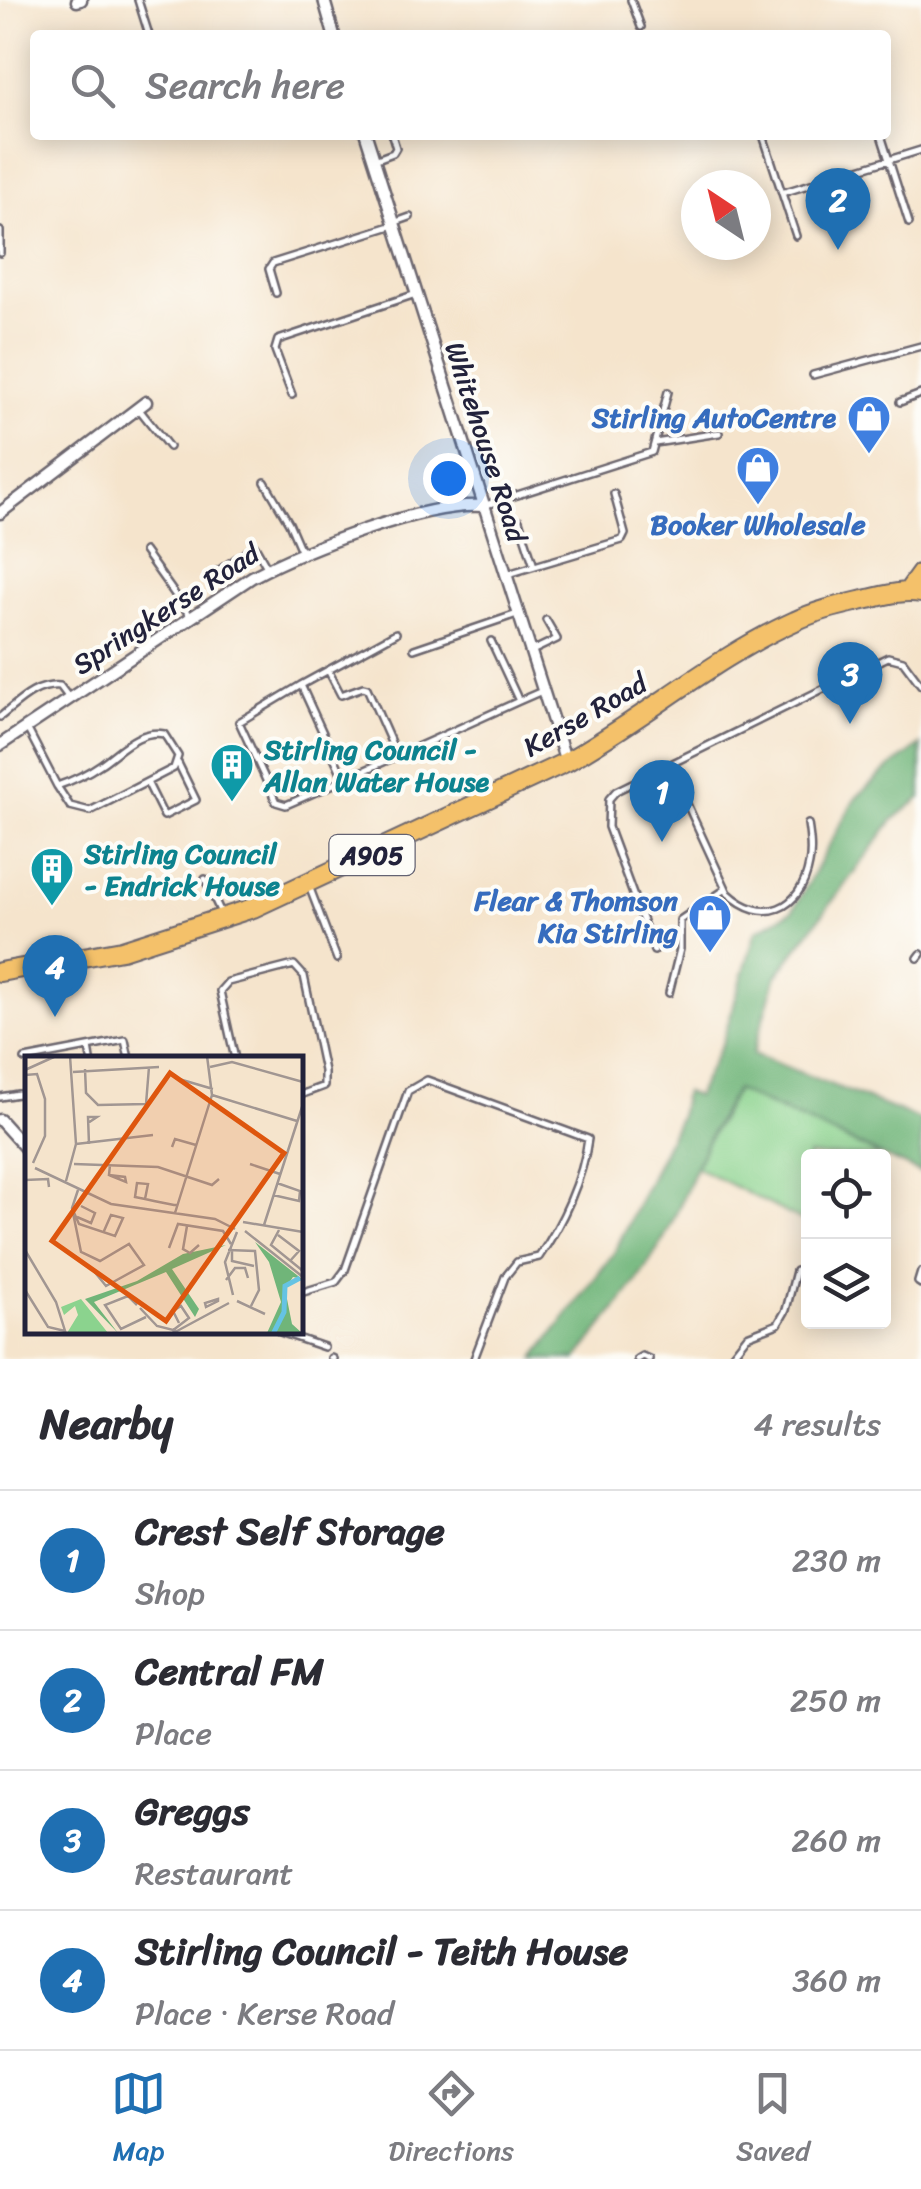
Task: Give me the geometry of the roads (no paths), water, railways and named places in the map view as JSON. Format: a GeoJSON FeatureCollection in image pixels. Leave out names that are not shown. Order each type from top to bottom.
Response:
{"type":"FeatureCollection","features":[{"type":"Feature","properties":{"kind":"main road","name":"Kerse Road"},"geometry":{"type":"LineString","coordinates":[[0,972],[122,950],[224,918],[308,883],[566,762],[716,666],[795,621],[832,608],[914,592],[921,573]]}},
{"type":"Feature","properties":{"kind":"street"},"geometry":{"type":"LineString","coordinates":[[324,0],[333,30]]}},
{"type":"Feature","properties":{"kind":"street","name":"Whitehouse Road"},"geometry":{"type":"LineString","coordinates":[[368,140],[566,762]]}},
{"type":"Feature","properties":{"kind":"street"},"geometry":{"type":"LineString","coordinates":[[0,514],[142,405]]}},
{"type":"Feature","properties":{"kind":"street","name":"Springkerse Road"},"geometry":{"type":"LineString","coordinates":[[0,744],[268,569],[302,553],[408,518],[460,505],[483,506]]}},
{"type":"Feature","properties":{"kind":"street"},"geometry":{"type":"LineString","coordinates":[[0,1120],[25,1148]]}},
{"type":"Feature","properties":{"kind":"lane"},"geometry":{"type":"LineString","coordinates":[[138,0],[147,30]]}},
{"type":"Feature","properties":{"kind":"lane"},"geometry":{"type":"LineString","coordinates":[[631,0],[641,27]]}},
{"type":"Feature","properties":{"kind":"lane"},"geometry":{"type":"LineString","coordinates":[[374,160],[393,153],[394,140]]}},
{"type":"Feature","properties":{"kind":"lane"},"geometry":{"type":"LineString","coordinates":[[765,140],[796,236]]}},
{"type":"Feature","properties":{"kind":"lane"},"geometry":{"type":"LineString","coordinates":[[883,140],[909,223]]}},
{"type":"Feature","properties":{"kind":"lane"},"geometry":{"type":"LineString","coordinates":[[782,193],[921,150]]}},
{"type":"Feature","properties":{"kind":"lane"},"geometry":{"type":"LineString","coordinates":[[276,292],[269,270],[272,263],[410,217]]}},
{"type":"Feature","properties":{"kind":"lane"},"geometry":{"type":"LineString","coordinates":[[0,232],[0,253]]}},
{"type":"Feature","properties":{"kind":"lane"},"geometry":{"type":"LineString","coordinates":[[292,395],[276,350],[278,340],[416,294]]}},
{"type":"Feature","properties":{"kind":"lane"},"geometry":{"type":"LineString","coordinates":[[813,374],[921,346]]}},
{"type":"Feature","properties":{"kind":"lane"},"geometry":{"type":"LineString","coordinates":[[483,506],[652,452],[668,392]]}},
{"type":"Feature","properties":{"kind":"lane"},"geometry":{"type":"LineString","coordinates":[[900,402],[921,394]]}},
{"type":"Feature","properties":{"kind":"lane"},"geometry":{"type":"LineString","coordinates":[[142,405],[169,447]]}},
{"type":"Feature","properties":{"kind":"lane"},"geometry":{"type":"LineString","coordinates":[[655,443],[719,434]]}},
{"type":"Feature","properties":{"kind":"lane"},"geometry":{"type":"LineString","coordinates":[[265,482],[302,553]]}},
{"type":"Feature","properties":{"kind":"lane"},"geometry":{"type":"LineString","coordinates":[[505,575],[625,538],[614,494]]}},
{"type":"Feature","properties":{"kind":"lane"},"geometry":{"type":"LineString","coordinates":[[519,520],[534,566]]}},
{"type":"Feature","properties":{"kind":"lane"},"geometry":{"type":"LineString","coordinates":[[208,578],[255,546],[268,569]]}},
{"type":"Feature","properties":{"kind":"lane"},"geometry":{"type":"LineString","coordinates":[[144,551],[191,617]]}},
{"type":"Feature","properties":{"kind":"lane"},"geometry":{"type":"LineString","coordinates":[[414,649],[517,614]]}},
{"type":"Feature","properties":{"kind":"lane"},"geometry":{"type":"LineString","coordinates":[[529,652],[557,638],[546,620]]}},
{"type":"Feature","properties":{"kind":"lane"},"geometry":{"type":"LineString","coordinates":[[396,632],[242,718],[239,725],[276,802],[286,805],[542,691]]}},
{"type":"Feature","properties":{"kind":"lane"},"geometry":{"type":"LineString","coordinates":[[490,642],[520,701]]}},
{"type":"Feature","properties":{"kind":"lane"},"geometry":{"type":"LineString","coordinates":[[654,951],[608,827],[608,799],[616,791],[888,657],[903,661],[921,685]]}},
{"type":"Feature","properties":{"kind":"lane"},"geometry":{"type":"LineString","coordinates":[[328,670],[342,695],[362,686],[368,688],[397,756]]}},
{"type":"Feature","properties":{"kind":"lane"},"geometry":{"type":"LineString","coordinates":[[302,685],[344,779]]}},
{"type":"Feature","properties":{"kind":"lane"},"geometry":{"type":"LineString","coordinates":[[0,717],[36,689],[60,686],[69,698]]}},
{"type":"Feature","properties":{"kind":"lane"},"geometry":{"type":"LineString","coordinates":[[27,727],[70,806],[90,811],[148,784],[174,768],[177,760]]}},
{"type":"Feature","properties":{"kind":"lane"},"geometry":{"type":"LineString","coordinates":[[58,786],[152,732],[164,734],[172,743],[196,800],[164,816],[148,784]]}},
{"type":"Feature","properties":{"kind":"lane"},"geometry":{"type":"LineString","coordinates":[[669,764],[726,888],[741,905],[758,911],[776,910],[792,901],[809,866],[808,824]]}},
{"type":"Feature","properties":{"kind":"lane"},"geometry":{"type":"LineString","coordinates":[[205,879],[224,918]]}},
{"type":"Feature","properties":{"kind":"lane"},"geometry":{"type":"LineString","coordinates":[[308,883],[337,958]]}},
{"type":"Feature","properties":{"kind":"lane"},"geometry":{"type":"LineString","coordinates":[[669,993],[680,948],[680,920],[726,888]]}},
{"type":"Feature","properties":{"kind":"lane"},"geometry":{"type":"LineString","coordinates":[[234,1056],[220,991],[228,982],[294,965],[304,976],[324,1071],[324,1086],[302,1094]]}},
{"type":"Feature","properties":{"kind":"lane"},"geometry":{"type":"LineString","coordinates":[[58,1056],[124,1040],[128,1056]]}},
{"type":"Feature","properties":{"kind":"lane"},"geometry":{"type":"LineString","coordinates":[[88,1047],[90,1056]]}},
{"type":"Feature","properties":{"kind":"lane"},"geometry":{"type":"LineString","coordinates":[[302,1291],[336,1282],[345,1270],[408,1091],[426,1080],[588,1139],[585,1159],[552,1238],[539,1257],[518,1262],[505,1277],[474,1359]]}},
{"type":"Feature","properties":{"kind":"lane"},"geometry":{"type":"LineString","coordinates":[[0,1097],[25,1096]]}},
{"type":"Feature","properties":{"kind":"lane"},"geometry":{"type":"LineString","coordinates":[[729,1359],[747,1336],[778,1324],[796,1272]]}},
{"type":"Feature","properties":{"kind":"lane"},"geometry":{"type":"LineString","coordinates":[[921,1272],[921,1284]]}},
{"type":"Feature","properties":{"kind":"lane"},"geometry":{"type":"LineString","coordinates":[[286,1334],[324,1347]]}},
{"type":"Feature","properties":{"kind":"lane"},"geometry":{"type":"LineString","coordinates":[[637,1359],[649,1359]]}},
{"type":"Feature","properties":{"kind":"place","name":"Central FM"},"geometry":{"type":"Point","coordinates":[838,250]}},
{"type":"Feature","properties":{"kind":"place","name":"Stirling AutoCentre"},"geometry":{"type":"Point","coordinates":[869,455]}},
{"type":"Feature","properties":{"kind":"place","name":"Booker Wholesale"},"geometry":{"type":"Point","coordinates":[758,506]}},
{"type":"Feature","properties":{"kind":"place","name":"Greggs"},"geometry":{"type":"Point","coordinates":[850,724]}},
{"type":"Feature","properties":{"kind":"place","name":"Stirling Council - Allan Water House"},"geometry":{"type":"Point","coordinates":[232,803]}},
{"type":"Feature","properties":{"kind":"place","name":"Crest Self Storage"},"geometry":{"type":"Point","coordinates":[662,842]}},
{"type":"Feature","properties":{"kind":"place","name":"Stirling Council - Endrick House"},"geometry":{"type":"Point","coordinates":[52,907]}},
{"type":"Feature","properties":{"kind":"place","name":"Flear & Thomson Kia Stirling"},"geometry":{"type":"Point","coordinates":[710,954]}},
{"type":"Feature","properties":{"kind":"place","name":"Stirling Council - Teith House"},"geometry":{"type":"Point","coordinates":[55,1017]}}]}
